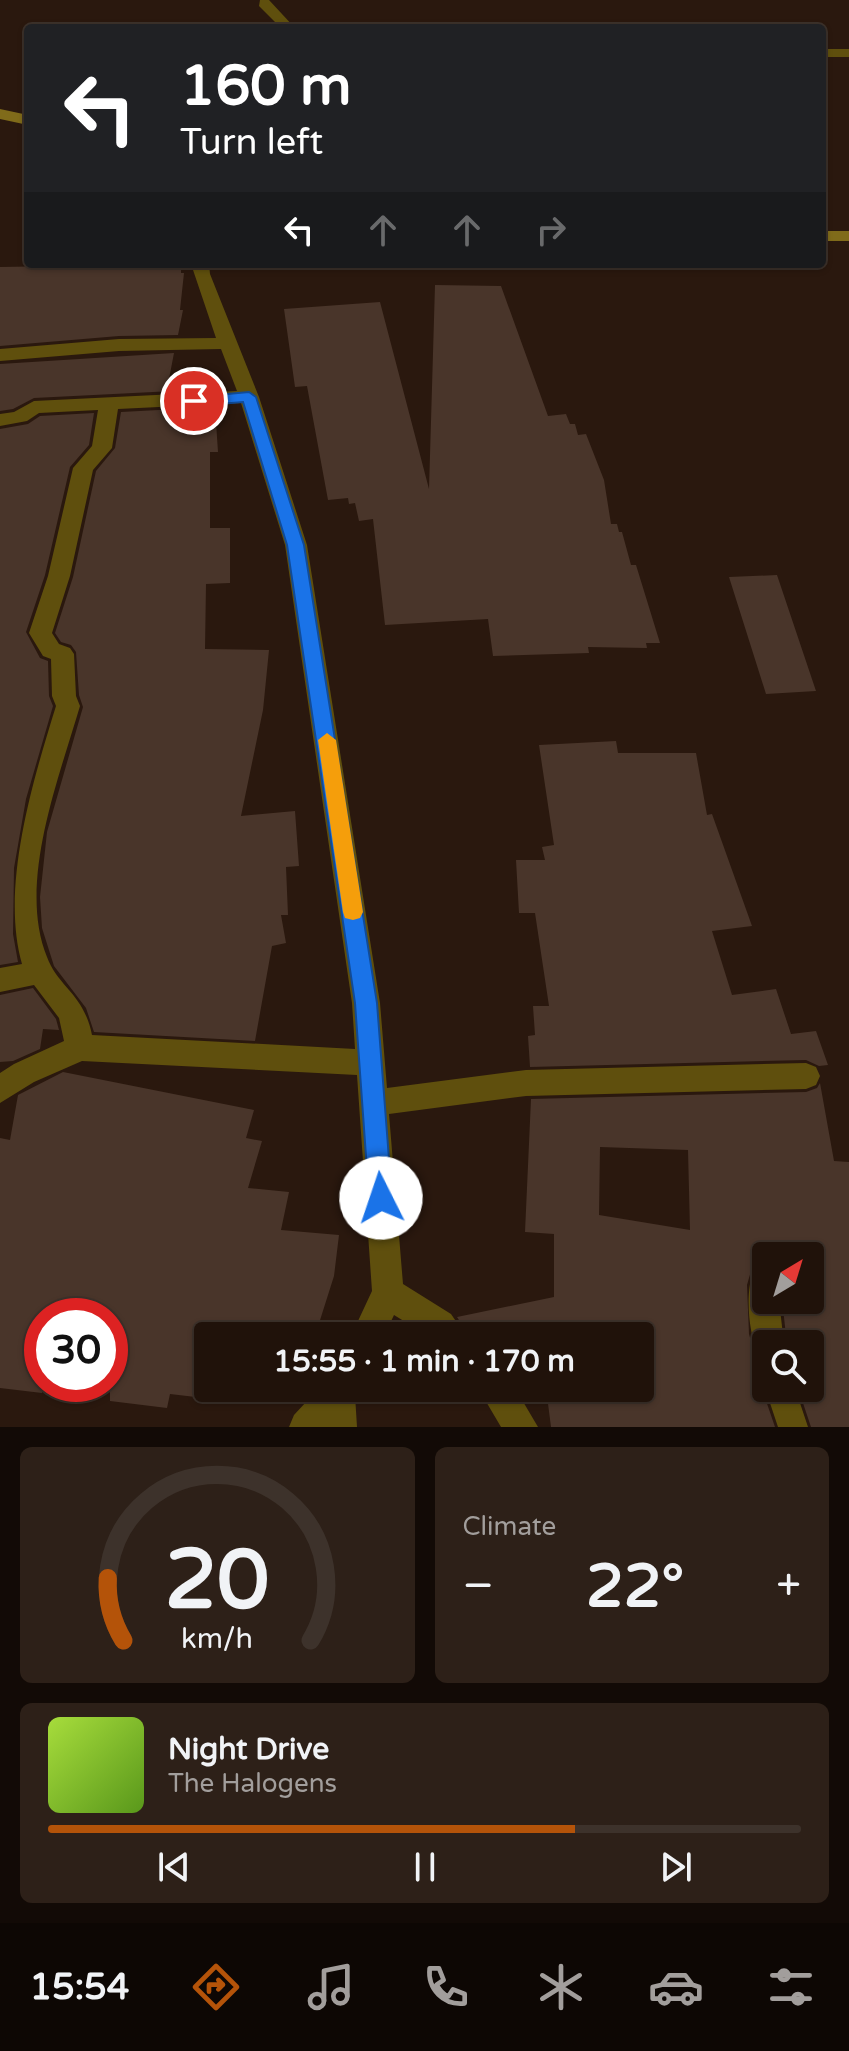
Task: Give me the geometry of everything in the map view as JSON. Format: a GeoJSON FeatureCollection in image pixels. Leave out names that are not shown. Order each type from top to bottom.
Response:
{"type":"FeatureCollection","features":[{"type":"Feature","properties":{"kind":"main road"},"geometry":{"type":"LineString","coordinates":[[0,114],[24,119]]}},
{"type":"Feature","properties":{"kind":"main road"},"geometry":{"type":"LineString","coordinates":[[826,236],[849,236]]}},
{"type":"Feature","properties":{"kind":"street"},"geometry":{"type":"LineString","coordinates":[[826,53],[849,53]]}},
{"type":"Feature","properties":{"kind":"street"},"geometry":{"type":"LineString","coordinates":[[200,268],[249,397],[296,545],[364,988],[388,1293],[374,1322]]}},
{"type":"Feature","properties":{"kind":"street"},"geometry":{"type":"LineString","coordinates":[[0,355],[119,345],[228,343]]}},
{"type":"Feature","properties":{"kind":"street"},"geometry":{"type":"LineString","coordinates":[[0,420],[20,417],[34,407],[249,397]]}},
{"type":"Feature","properties":{"kind":"street"},"geometry":{"type":"LineString","coordinates":[[80,1048],[70,1009],[54,993],[33,959],[24,914],[28,854],[68,706],[64,696],[62,654],[51,650],[40,633],[59,576],[83,468],[102,448],[109,404]]}},
{"type":"Feature","properties":{"kind":"street"},"geometry":{"type":"LineString","coordinates":[[0,980],[42,972]]}},
{"type":"Feature","properties":{"kind":"street"},"geometry":{"type":"LineString","coordinates":[[0,1090],[24,1073],[80,1048],[370,1063]]}},
{"type":"Feature","properties":{"kind":"street"},"geometry":{"type":"LineString","coordinates":[[374,1103],[526,1083],[806,1076]]}},
{"type":"Feature","properties":{"kind":"street"},"geometry":{"type":"LineString","coordinates":[[388,1293],[435,1322]]}},
{"type":"Feature","properties":{"kind":"street"},"geometry":{"type":"LineString","coordinates":[[504,1402],[521,1427]]}},
{"type":"Feature","properties":{"kind":"street"},"geometry":{"type":"LineString","coordinates":[[306,1427],[340,1403]]}},
{"type":"Feature","properties":{"kind":"lane"},"geometry":{"type":"LineString","coordinates":[[264,3],[284,24]]}},
{"type":"Feature","properties":{"kind":"lane"},"geometry":{"type":"LineString","coordinates":[[785,1402],[793,1427]]}},
{"type":"Feature","properties":{"kind":"building"},"geometry":{"type":"Polygon","coordinates":[[[0,267],[181,268],[181,273],[184,273],[180,310],[183,310],[178,335],[119,336],[0,346],[0,267]]]}},
{"type":"Feature","properties":{"kind":"building"},"geometry":{"type":"Polygon","coordinates":[[[435,285],[501,286],[548,416],[566,414],[570,424],[575,424],[578,435],[586,434],[604,480],[611,524],[617,524],[619,532],[622,532],[631,565],[636,565],[660,643],[646,643],[647,648],[588,647],[589,653],[493,656],[488,619],[385,625],[373,519],[359,521],[355,503],[349,504],[348,498],[328,500],[307,386],[295,387],[284,309],[380,302],[429,489],[435,285]]]}},
{"type":"Feature","properties":{"kind":"building"},"geometry":{"type":"Polygon","coordinates":[[[174,353],[169,379],[212,376],[213,389],[34,398],[13,409],[0,411],[0,364],[174,353]]]}},
{"type":"Feature","properties":{"kind":"building"},"geometry":{"type":"Polygon","coordinates":[[[215,407],[218,452],[210,452],[210,528],[230,528],[230,583],[206,584],[205,649],[269,650],[263,710],[241,816],[295,811],[299,866],[286,867],[288,915],[281,915],[286,943],[272,946],[255,1041],[94,1032],[86,1008],[54,966],[42,928],[40,897],[47,832],[83,707],[79,695],[76,652],[71,645],[61,642],[55,633],[73,577],[96,471],[115,448],[121,412],[215,407]]]}},
{"type":"Feature","properties":{"kind":"building"},"geometry":{"type":"Polygon","coordinates":[[[94,413],[89,445],[70,467],[45,575],[26,632],[40,658],[48,661],[49,696],[53,706],[26,799],[14,868],[13,934],[18,962],[0,965],[0,429],[28,424],[40,416],[94,413]]]}},
{"type":"Feature","properties":{"kind":"building"},"geometry":{"type":"Polygon","coordinates":[[[777,575],[816,691],[766,694],[729,577],[777,575]]]}},
{"type":"Feature","properties":{"kind":"building"},"geometry":{"type":"Polygon","coordinates":[[[616,741],[618,753],[696,753],[707,815],[712,814],[752,926],[712,931],[732,995],[776,989],[791,1034],[816,1031],[828,1065],[819,1066],[806,1060],[530,1067],[528,1036],[535,1035],[533,1006],[549,1006],[535,913],[519,913],[516,860],[545,860],[542,847],[554,845],[539,745],[616,741]]]}},
{"type":"Feature","properties":{"kind":"building"},"geometry":{"type":"Polygon","coordinates":[[[33,988],[56,1019],[59,1030],[43,1029],[40,1049],[13,1061],[0,1062],[0,995],[33,988]]]}},
{"type":"Feature","properties":{"kind":"building"},"geometry":{"type":"Polygon","coordinates":[[[63,1072],[254,1110],[246,1138],[262,1141],[248,1188],[289,1192],[281,1230],[339,1235],[334,1276],[319,1322],[194,1322],[194,1397],[170,1394],[167,1408],[118,1402],[128,1402],[128,1298],[24,1298],[24,1391],[0,1388],[0,1138],[10,1140],[18,1095],[63,1072]]]}},
{"type":"Feature","properties":{"kind":"building"},"geometry":{"type":"Polygon","coordinates":[[[820,1083],[834,1161],[849,1162],[849,1427],[811,1427],[803,1402],[824,1402],[824,1330],[785,1330],[784,1314],[824,1314],[824,1242],[752,1242],[752,1268],[747,1285],[752,1345],[752,1402],[766,1402],[775,1427],[551,1427],[548,1402],[654,1402],[654,1322],[460,1322],[457,1317],[554,1297],[554,1234],[525,1232],[531,1099],[806,1092],[817,1088],[820,1083]],[[600,1147],[599,1215],[690,1230],[688,1150],[600,1147]]]}},
{"type":"Feature","properties":{"kind":"slow traffic"},"geometry":{"type":"LineString","coordinates":[[327,740],[353,912]]}},
{"type":"Feature","properties":{"kind":"route"},"geometry":{"type":"LineString","coordinates":[[194,401],[249,397],[296,545],[366,1003],[381,1198]]}}]}
